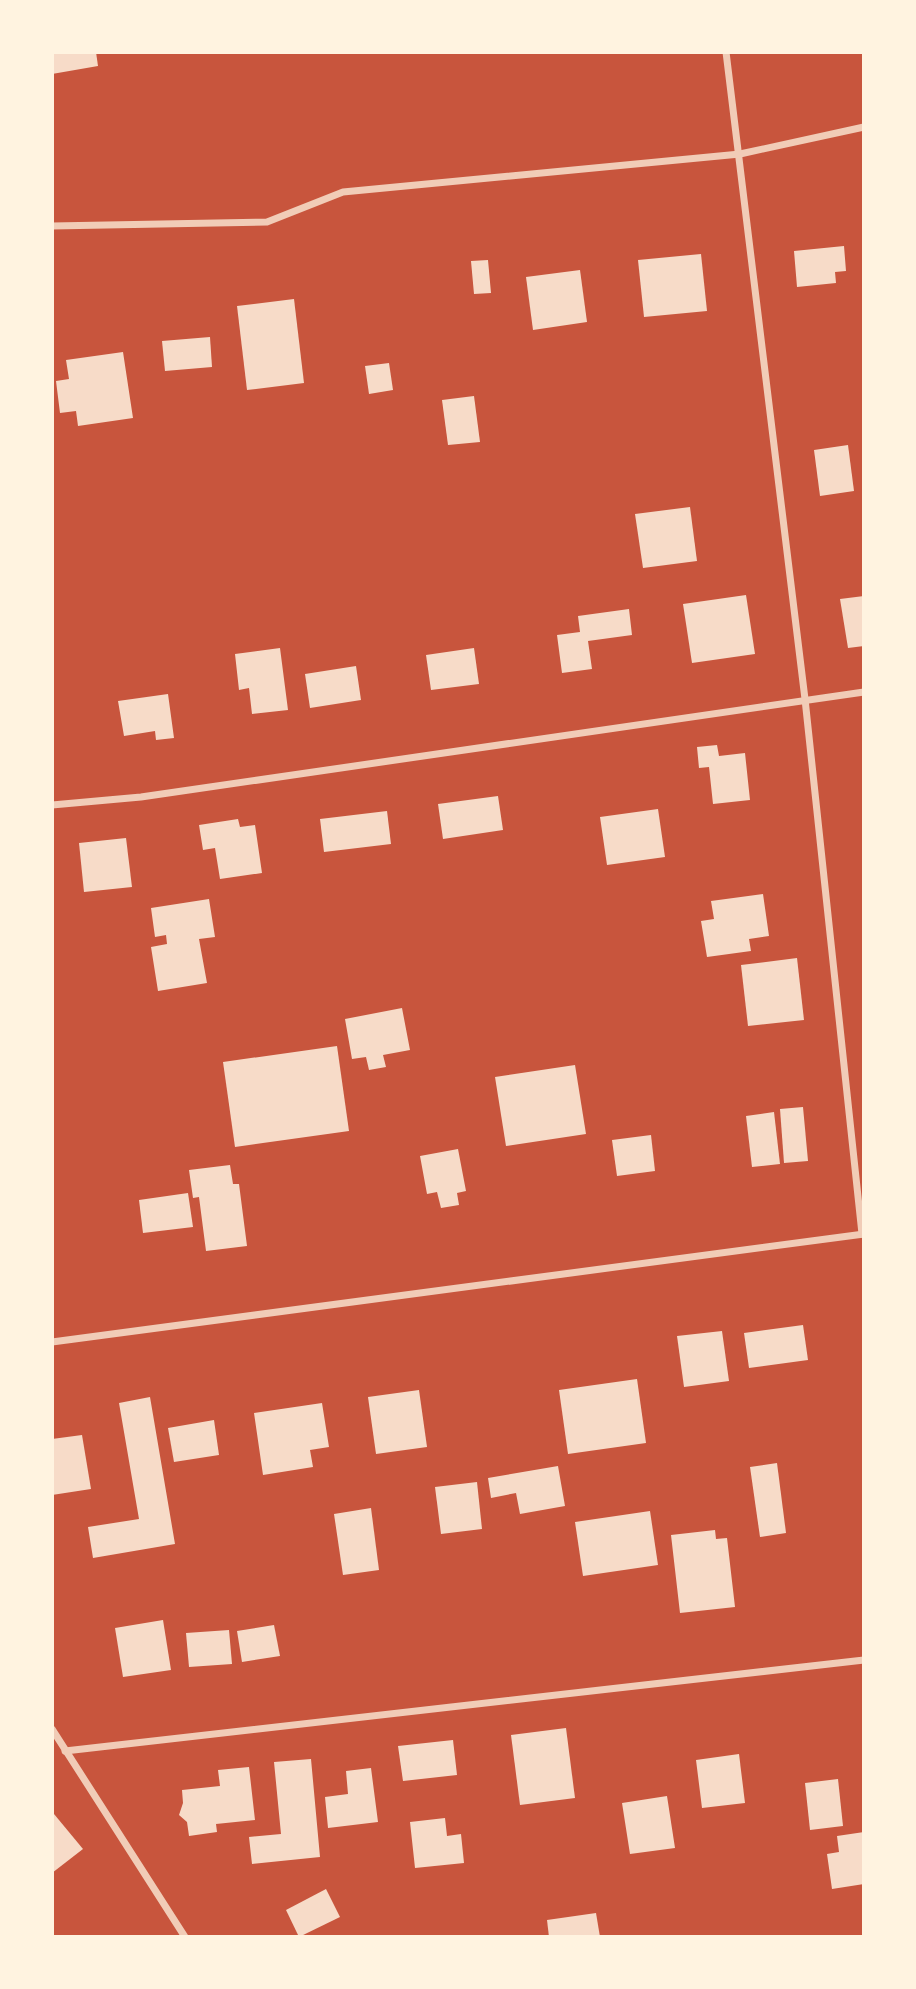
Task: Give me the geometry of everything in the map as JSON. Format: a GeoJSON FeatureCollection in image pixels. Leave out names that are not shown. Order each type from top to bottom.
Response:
{"type":"FeatureCollection","features":[{"type":"Feature","properties":{"kind":"street"},"geometry":{"type":"LineString","coordinates":[[52,1342],[862,1234],[805,699],[726,52]]}},
{"type":"Feature","properties":{"kind":"street"},"geometry":{"type":"LineString","coordinates":[[52,226],[267,222],[343,192],[740,154],[863,127]]}},
{"type":"Feature","properties":{"kind":"street"},"geometry":{"type":"LineString","coordinates":[[52,805],[141,797],[863,692]]}},
{"type":"Feature","properties":{"kind":"street"},"geometry":{"type":"LineString","coordinates":[[65,1751],[863,1660]]}},
{"type":"Feature","properties":{"kind":"street"},"geometry":{"type":"LineString","coordinates":[[52,1729],[186,1937]]}},
{"type":"Feature","properties":{"kind":"building"},"geometry":{"type":"Polygon","coordinates":[[[52,52],[96,52],[98,66],[52,74],[52,52]]]}},
{"type":"Feature","properties":{"kind":"building"},"geometry":{"type":"Polygon","coordinates":[[[844,246],[846,271],[835,272],[836,283],[797,287],[794,251],[844,246]]]}},
{"type":"Feature","properties":{"kind":"building"},"geometry":{"type":"Polygon","coordinates":[[[701,254],[707,311],[644,317],[638,260],[701,254]]]}},
{"type":"Feature","properties":{"kind":"building"},"geometry":{"type":"Polygon","coordinates":[[[488,260],[491,293],[474,294],[471,261],[488,260]]]}},
{"type":"Feature","properties":{"kind":"building"},"geometry":{"type":"Polygon","coordinates":[[[580,270],[587,322],[533,330],[526,277],[580,270]]]}},
{"type":"Feature","properties":{"kind":"building"},"geometry":{"type":"Polygon","coordinates":[[[294,299],[304,383],[247,390],[237,306],[294,299]]]}},
{"type":"Feature","properties":{"kind":"building"},"geometry":{"type":"Polygon","coordinates":[[[210,337],[212,367],[165,371],[162,341],[210,337]]]}},
{"type":"Feature","properties":{"kind":"building"},"geometry":{"type":"Polygon","coordinates":[[[123,352],[133,418],[78,426],[76,411],[60,413],[56,381],[69,379],[66,360],[123,352]]]}},
{"type":"Feature","properties":{"kind":"building"},"geometry":{"type":"Polygon","coordinates":[[[389,363],[393,390],[369,394],[365,366],[389,363]]]}},
{"type":"Feature","properties":{"kind":"building"},"geometry":{"type":"Polygon","coordinates":[[[474,396],[480,442],[448,445],[442,400],[474,396]]]}},
{"type":"Feature","properties":{"kind":"building"},"geometry":{"type":"Polygon","coordinates":[[[848,445],[854,491],[820,496],[814,450],[848,445]]]}},
{"type":"Feature","properties":{"kind":"building"},"geometry":{"type":"Polygon","coordinates":[[[690,507],[697,561],[643,568],[635,514],[690,507]]]}},
{"type":"Feature","properties":{"kind":"building"},"geometry":{"type":"Polygon","coordinates":[[[746,595],[755,654],[692,663],[683,604],[746,595]]]}},
{"type":"Feature","properties":{"kind":"building"},"geometry":{"type":"Polygon","coordinates":[[[864,596],[864,646],[848,648],[840,599],[864,596]]]}},
{"type":"Feature","properties":{"kind":"building"},"geometry":{"type":"Polygon","coordinates":[[[629,609],[632,635],[588,641],[592,669],[562,673],[557,635],[580,632],[578,616],[629,609]]]}},
{"type":"Feature","properties":{"kind":"building"},"geometry":{"type":"Polygon","coordinates":[[[280,648],[288,710],[252,714],[249,688],[239,690],[235,654],[280,648]]]}},
{"type":"Feature","properties":{"kind":"building"},"geometry":{"type":"Polygon","coordinates":[[[474,648],[479,684],[431,690],[426,655],[474,648]]]}},
{"type":"Feature","properties":{"kind":"building"},"geometry":{"type":"Polygon","coordinates":[[[356,666],[361,700],[310,708],[305,674],[356,666]]]}},
{"type":"Feature","properties":{"kind":"building"},"geometry":{"type":"Polygon","coordinates":[[[168,694],[174,738],[156,740],[155,731],[124,736],[118,701],[168,694]]]}},
{"type":"Feature","properties":{"kind":"building"},"geometry":{"type":"Polygon","coordinates":[[[717,745],[719,756],[745,753],[750,800],[713,804],[709,767],[699,768],[697,747],[717,745]]]}},
{"type":"Feature","properties":{"kind":"building"},"geometry":{"type":"Polygon","coordinates":[[[498,796],[503,830],[443,839],[438,804],[498,796]]]}},
{"type":"Feature","properties":{"kind":"building"},"geometry":{"type":"Polygon","coordinates":[[[658,809],[665,857],[607,865],[600,817],[658,809]]]}},
{"type":"Feature","properties":{"kind":"building"},"geometry":{"type":"Polygon","coordinates":[[[387,811],[391,844],[324,852],[320,819],[387,811]]]}},
{"type":"Feature","properties":{"kind":"building"},"geometry":{"type":"Polygon","coordinates":[[[238,819],[240,827],[255,825],[262,873],[220,879],[215,848],[203,850],[199,825],[238,819]]]}},
{"type":"Feature","properties":{"kind":"building"},"geometry":{"type":"Polygon","coordinates":[[[126,838],[132,887],[84,892],[79,843],[126,838]]]}},
{"type":"Feature","properties":{"kind":"building"},"geometry":{"type":"Polygon","coordinates":[[[763,894],[769,936],[749,939],[751,951],[707,957],[701,921],[714,919],[711,901],[763,894]]]}},
{"type":"Feature","properties":{"kind":"building"},"geometry":{"type":"Polygon","coordinates":[[[209,899],[215,937],[199,939],[207,983],[158,991],[151,947],[167,944],[166,935],[155,937],[151,908],[209,899]]]}},
{"type":"Feature","properties":{"kind":"building"},"geometry":{"type":"Polygon","coordinates":[[[797,958],[804,1020],[748,1026],[741,965],[797,958]]]}},
{"type":"Feature","properties":{"kind":"building"},"geometry":{"type":"Polygon","coordinates":[[[402,1008],[410,1050],[383,1055],[386,1067],[369,1070],[366,1057],[352,1059],[345,1019],[402,1008]]]}},
{"type":"Feature","properties":{"kind":"building"},"geometry":{"type":"Polygon","coordinates":[[[337,1046],[349,1131],[235,1147],[223,1062],[337,1046]]]}},
{"type":"Feature","properties":{"kind":"building"},"geometry":{"type":"Polygon","coordinates":[[[575,1065],[586,1134],[506,1146],[495,1077],[575,1065]]]}},
{"type":"Feature","properties":{"kind":"building"},"geometry":{"type":"Polygon","coordinates":[[[803,1107],[808,1161],[784,1163],[780,1109],[803,1107]]]}},
{"type":"Feature","properties":{"kind":"building"},"geometry":{"type":"Polygon","coordinates":[[[774,1112],[780,1164],[752,1167],[746,1116],[774,1112]]]}},
{"type":"Feature","properties":{"kind":"building"},"geometry":{"type":"Polygon","coordinates":[[[651,1135],[655,1171],[617,1176],[612,1140],[651,1135]]]}},
{"type":"Feature","properties":{"kind":"building"},"geometry":{"type":"Polygon","coordinates":[[[458,1149],[466,1191],[457,1193],[459,1205],[441,1208],[437,1192],[427,1194],[420,1156],[458,1149]]]}},
{"type":"Feature","properties":{"kind":"building"},"geometry":{"type":"Polygon","coordinates":[[[230,1165],[233,1184],[239,1184],[247,1246],[206,1251],[199,1197],[193,1198],[189,1170],[230,1165]]]}},
{"type":"Feature","properties":{"kind":"building"},"geometry":{"type":"Polygon","coordinates":[[[188,1193],[193,1227],[143,1233],[139,1200],[188,1193]]]}},
{"type":"Feature","properties":{"kind":"building"},"geometry":{"type":"Polygon","coordinates":[[[803,1325],[808,1360],[749,1368],[744,1333],[803,1325]]]}},
{"type":"Feature","properties":{"kind":"building"},"geometry":{"type":"Polygon","coordinates":[[[722,1331],[729,1381],[684,1387],[677,1336],[722,1331]]]}},
{"type":"Feature","properties":{"kind":"building"},"geometry":{"type":"Polygon","coordinates":[[[637,1379],[646,1443],[568,1454],[559,1390],[637,1379]]]}},
{"type":"Feature","properties":{"kind":"building"},"geometry":{"type":"Polygon","coordinates":[[[419,1390],[427,1447],[376,1454],[368,1397],[419,1390]]]}},
{"type":"Feature","properties":{"kind":"building"},"geometry":{"type":"Polygon","coordinates":[[[150,1397],[175,1544],[93,1558],[88,1527],[139,1519],[119,1403],[150,1397]]]}},
{"type":"Feature","properties":{"kind":"building"},"geometry":{"type":"Polygon","coordinates":[[[322,1403],[329,1447],[310,1450],[313,1467],[263,1475],[254,1413],[322,1403]]]}},
{"type":"Feature","properties":{"kind":"building"},"geometry":{"type":"Polygon","coordinates":[[[214,1420],[219,1455],[174,1462],[168,1428],[214,1420]]]}},
{"type":"Feature","properties":{"kind":"building"},"geometry":{"type":"Polygon","coordinates":[[[82,1435],[91,1489],[52,1495],[52,1439],[82,1435]]]}},
{"type":"Feature","properties":{"kind":"building"},"geometry":{"type":"Polygon","coordinates":[[[777,1463],[786,1533],[760,1537],[750,1467],[777,1463]]]}},
{"type":"Feature","properties":{"kind":"building"},"geometry":{"type":"Polygon","coordinates":[[[558,1466],[565,1506],[520,1514],[516,1493],[491,1498],[488,1478],[558,1466]]]}},
{"type":"Feature","properties":{"kind":"building"},"geometry":{"type":"Polygon","coordinates":[[[477,1482],[482,1529],[441,1534],[435,1487],[477,1482]]]}},
{"type":"Feature","properties":{"kind":"building"},"geometry":{"type":"Polygon","coordinates":[[[371,1508],[379,1570],[343,1575],[334,1514],[371,1508]]]}},
{"type":"Feature","properties":{"kind":"building"},"geometry":{"type":"Polygon","coordinates":[[[650,1511],[658,1565],[583,1576],[575,1522],[650,1511]]]}},
{"type":"Feature","properties":{"kind":"building"},"geometry":{"type":"Polygon","coordinates":[[[715,1530],[716,1539],[727,1538],[735,1607],[680,1613],[671,1535],[715,1530]]]}},
{"type":"Feature","properties":{"kind":"building"},"geometry":{"type":"Polygon","coordinates":[[[163,1620],[171,1670],[123,1677],[115,1628],[163,1620]]]}},
{"type":"Feature","properties":{"kind":"building"},"geometry":{"type":"Polygon","coordinates":[[[274,1625],[280,1656],[242,1662],[237,1631],[274,1625]]]}},
{"type":"Feature","properties":{"kind":"building"},"geometry":{"type":"Polygon","coordinates":[[[229,1630],[232,1664],[189,1667],[186,1633],[229,1630]]]}},
{"type":"Feature","properties":{"kind":"building"},"geometry":{"type":"Polygon","coordinates":[[[566,1728],[575,1798],[520,1805],[511,1735],[566,1728]]]}},
{"type":"Feature","properties":{"kind":"building"},"geometry":{"type":"Polygon","coordinates":[[[453,1740],[457,1775],[403,1781],[398,1746],[453,1740]]]}},
{"type":"Feature","properties":{"kind":"building"},"geometry":{"type":"Polygon","coordinates":[[[739,1754],[745,1803],[702,1808],[696,1760],[739,1754]]]}},
{"type":"Feature","properties":{"kind":"building"},"geometry":{"type":"Polygon","coordinates":[[[311,1759],[320,1857],[252,1864],[249,1837],[281,1834],[274,1762],[311,1759]]]}},
{"type":"Feature","properties":{"kind":"building"},"geometry":{"type":"Polygon","coordinates":[[[249,1767],[255,1820],[216,1824],[217,1832],[189,1836],[187,1822],[179,1815],[183,1803],[182,1790],[220,1786],[218,1770],[249,1767]]]}},
{"type":"Feature","properties":{"kind":"building"},"geometry":{"type":"Polygon","coordinates":[[[371,1768],[378,1822],[328,1828],[325,1797],[348,1794],[346,1771],[371,1768]]]}},
{"type":"Feature","properties":{"kind":"building"},"geometry":{"type":"Polygon","coordinates":[[[838,1779],[843,1826],[810,1830],[805,1783],[838,1779]]]}},
{"type":"Feature","properties":{"kind":"building"},"geometry":{"type":"Polygon","coordinates":[[[667,1796],[675,1848],[630,1854],[622,1803],[667,1796]]]}},
{"type":"Feature","properties":{"kind":"building"},"geometry":{"type":"Polygon","coordinates":[[[54,1814],[83,1849],[52,1873],[52,1815],[54,1814]]]}},
{"type":"Feature","properties":{"kind":"building"},"geometry":{"type":"Polygon","coordinates":[[[445,1818],[447,1836],[461,1834],[464,1863],[415,1868],[410,1822],[445,1818]]]}},
{"type":"Feature","properties":{"kind":"building"},"geometry":{"type":"Polygon","coordinates":[[[864,1832],[864,1884],[832,1889],[827,1854],[839,1852],[837,1836],[864,1832]]]}},
{"type":"Feature","properties":{"kind":"building"},"geometry":{"type":"Polygon","coordinates":[[[326,1889],[340,1917],[299,1937],[286,1910],[326,1889]]]}},
{"type":"Feature","properties":{"kind":"building"},"geometry":{"type":"Polygon","coordinates":[[[596,1913],[600,1937],[549,1937],[547,1920],[596,1913]]]}}]}
